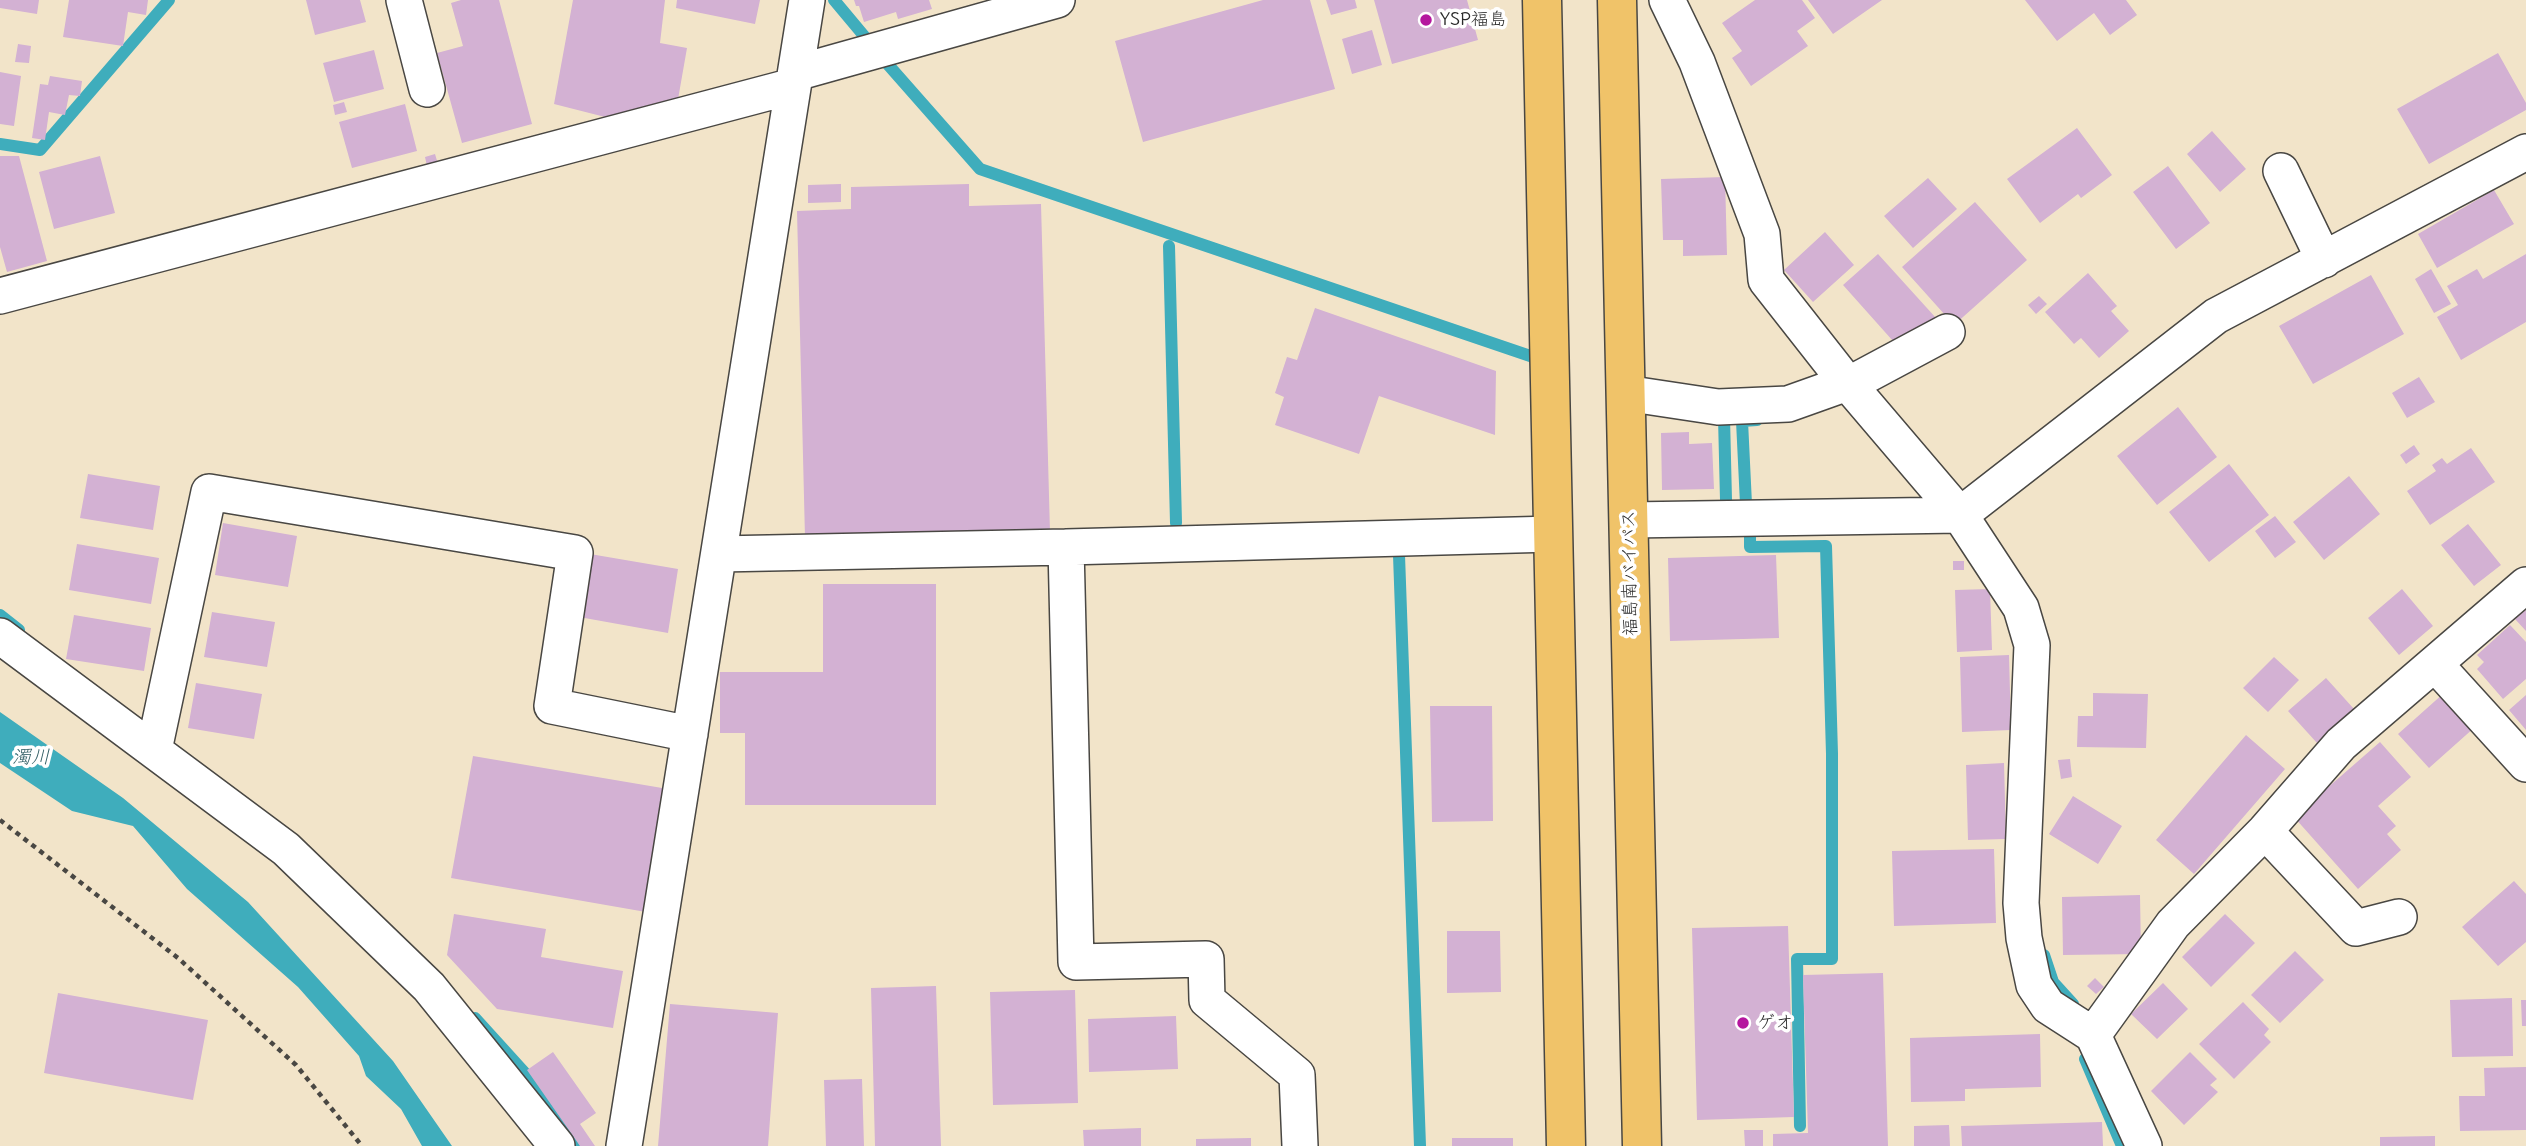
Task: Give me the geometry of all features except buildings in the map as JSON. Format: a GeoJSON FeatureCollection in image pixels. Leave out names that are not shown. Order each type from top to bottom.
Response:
{"type":"FeatureCollection","features":[{"type":"Feature","properties":{"kind":"highway"},"geometry":{"type":"LineString","coordinates":[[1542,0],[1566,1146]]}},
{"type":"Feature","properties":{"kind":"highway","name":"福島南バイパス"},"geometry":{"type":"LineString","coordinates":[[1617,0],[1642,1146]]}},
{"type":"Feature","properties":{"kind":"street"},"geometry":{"type":"LineString","coordinates":[[404,0],[427,89]]}},
{"type":"Feature","properties":{"kind":"street"},"geometry":{"type":"LineString","coordinates":[[624,1146],[807,0]]}},
{"type":"Feature","properties":{"kind":"street"},"geometry":{"type":"LineString","coordinates":[[0,296],[794,80],[1057,0]]}},
{"type":"Feature","properties":{"kind":"street"},"geometry":{"type":"LineString","coordinates":[[1673,2],[1706,57],[1762,233],[1766,280],[1847,383],[1960,515],[2021,608],[2032,645],[2021,903],[2024,938],[2034,985],[2048,1006],[2093,1035],[2144,1146]]}},
{"type":"Feature","properties":{"kind":"street"},"geometry":{"type":"LineString","coordinates":[[1629,520],[1960,515],[2216,316],[2526,152]]}},
{"type":"Feature","properties":{"kind":"street"},"geometry":{"type":"LineString","coordinates":[[2281,171],[2324,260]]}},
{"type":"Feature","properties":{"kind":"street"},"geometry":{"type":"LineString","coordinates":[[1625,393],[1680,404],[1757,407],[1788,404],[1847,383],[1947,332]]}},
{"type":"Feature","properties":{"kind":"street"},"geometry":{"type":"LineString","coordinates":[[154,750],[209,492],[575,553],[552,706],[690,734]]}},
{"type":"Feature","properties":{"kind":"street"},"geometry":{"type":"LineString","coordinates":[[719,554],[1553,534]]}},
{"type":"Feature","properties":{"kind":"street"},"geometry":{"type":"LineString","coordinates":[[1066,547],[1076,962],[1206,959],[1207,1000],[1297,1075],[1300,1146]]}},
{"type":"Feature","properties":{"kind":"street"},"geometry":{"type":"LineString","coordinates":[[2093,1035],[2173,924],[2265,831],[2341,744],[2526,585]]}},
{"type":"Feature","properties":{"kind":"street"},"geometry":{"type":"LineString","coordinates":[[0,636],[286,849],[383,940],[470,1035],[557,1146]]}},
{"type":"Feature","properties":{"kind":"street"},"geometry":{"type":"LineString","coordinates":[[2435,664],[2526,764]]}},
{"type":"Feature","properties":{"kind":"street"},"geometry":{"type":"LineString","coordinates":[[2265,831],[2356,928],[2399,917]]}},
{"type":"Feature","properties":{"kind":"path"},"geometry":{"type":"LineString","coordinates":[[0,820],[178,958],[296,1065],[362,1146]]}},
{"type":"Feature","properties":{"kind":"water","name":"濁川"},"geometry":{"type":"Polygon","coordinates":[[[0,712],[123,798],[248,902],[393,1061],[452,1146],[422,1146],[401,1109],[366,1076],[359,1056],[298,987],[187,889],[133,826],[72,811],[0,763],[0,712]]]}},
{"type":"Feature","properties":{"kind":"waterway"},"geometry":{"type":"LineString","coordinates":[[0,144],[40,150],[169,0]]}},
{"type":"Feature","properties":{"kind":"waterway"},"geometry":{"type":"LineString","coordinates":[[834,0],[870,43]]}},
{"type":"Feature","properties":{"kind":"waterway"},"geometry":{"type":"LineString","coordinates":[[884,60],[980,169],[1542,360]]}},
{"type":"Feature","properties":{"kind":"waterway"},"geometry":{"type":"LineString","coordinates":[[1169,246],[1176,523]]}},
{"type":"Feature","properties":{"kind":"waterway"},"geometry":{"type":"LineString","coordinates":[[1715,417],[1724,417],[1726,500]]}},
{"type":"Feature","properties":{"kind":"waterway"},"geometry":{"type":"LineString","coordinates":[[1746,504],[1742,421],[1757,420]]}},
{"type":"Feature","properties":{"kind":"waterway"},"geometry":{"type":"LineString","coordinates":[[1750,528],[1750,547],[1826,546],[1832,754],[1832,959],[1797,959],[1800,1126]]}},
{"type":"Feature","properties":{"kind":"waterway"},"geometry":{"type":"LineString","coordinates":[[1399,555],[1420,1146]]}},
{"type":"Feature","properties":{"kind":"waterway"},"geometry":{"type":"LineString","coordinates":[[0,615],[19,630]]}},
{"type":"Feature","properties":{"kind":"waterway"},"geometry":{"type":"LineString","coordinates":[[2044,955],[2053,982],[2073,1004]]}},
{"type":"Feature","properties":{"kind":"waterway"},"geometry":{"type":"LineString","coordinates":[[475,1018],[524,1072],[574,1146]]}},
{"type":"Feature","properties":{"kind":"waterway"},"geometry":{"type":"LineString","coordinates":[[2085,1059],[2122,1146]]}},
{"type":"Feature","properties":{"kind":"place","name":"YSP福島"},"geometry":{"type":"Point","coordinates":[1426,20]}},
{"type":"Feature","properties":{"kind":"place","name":"ゲオ"},"geometry":{"type":"Point","coordinates":[1743,1023]}}]}
